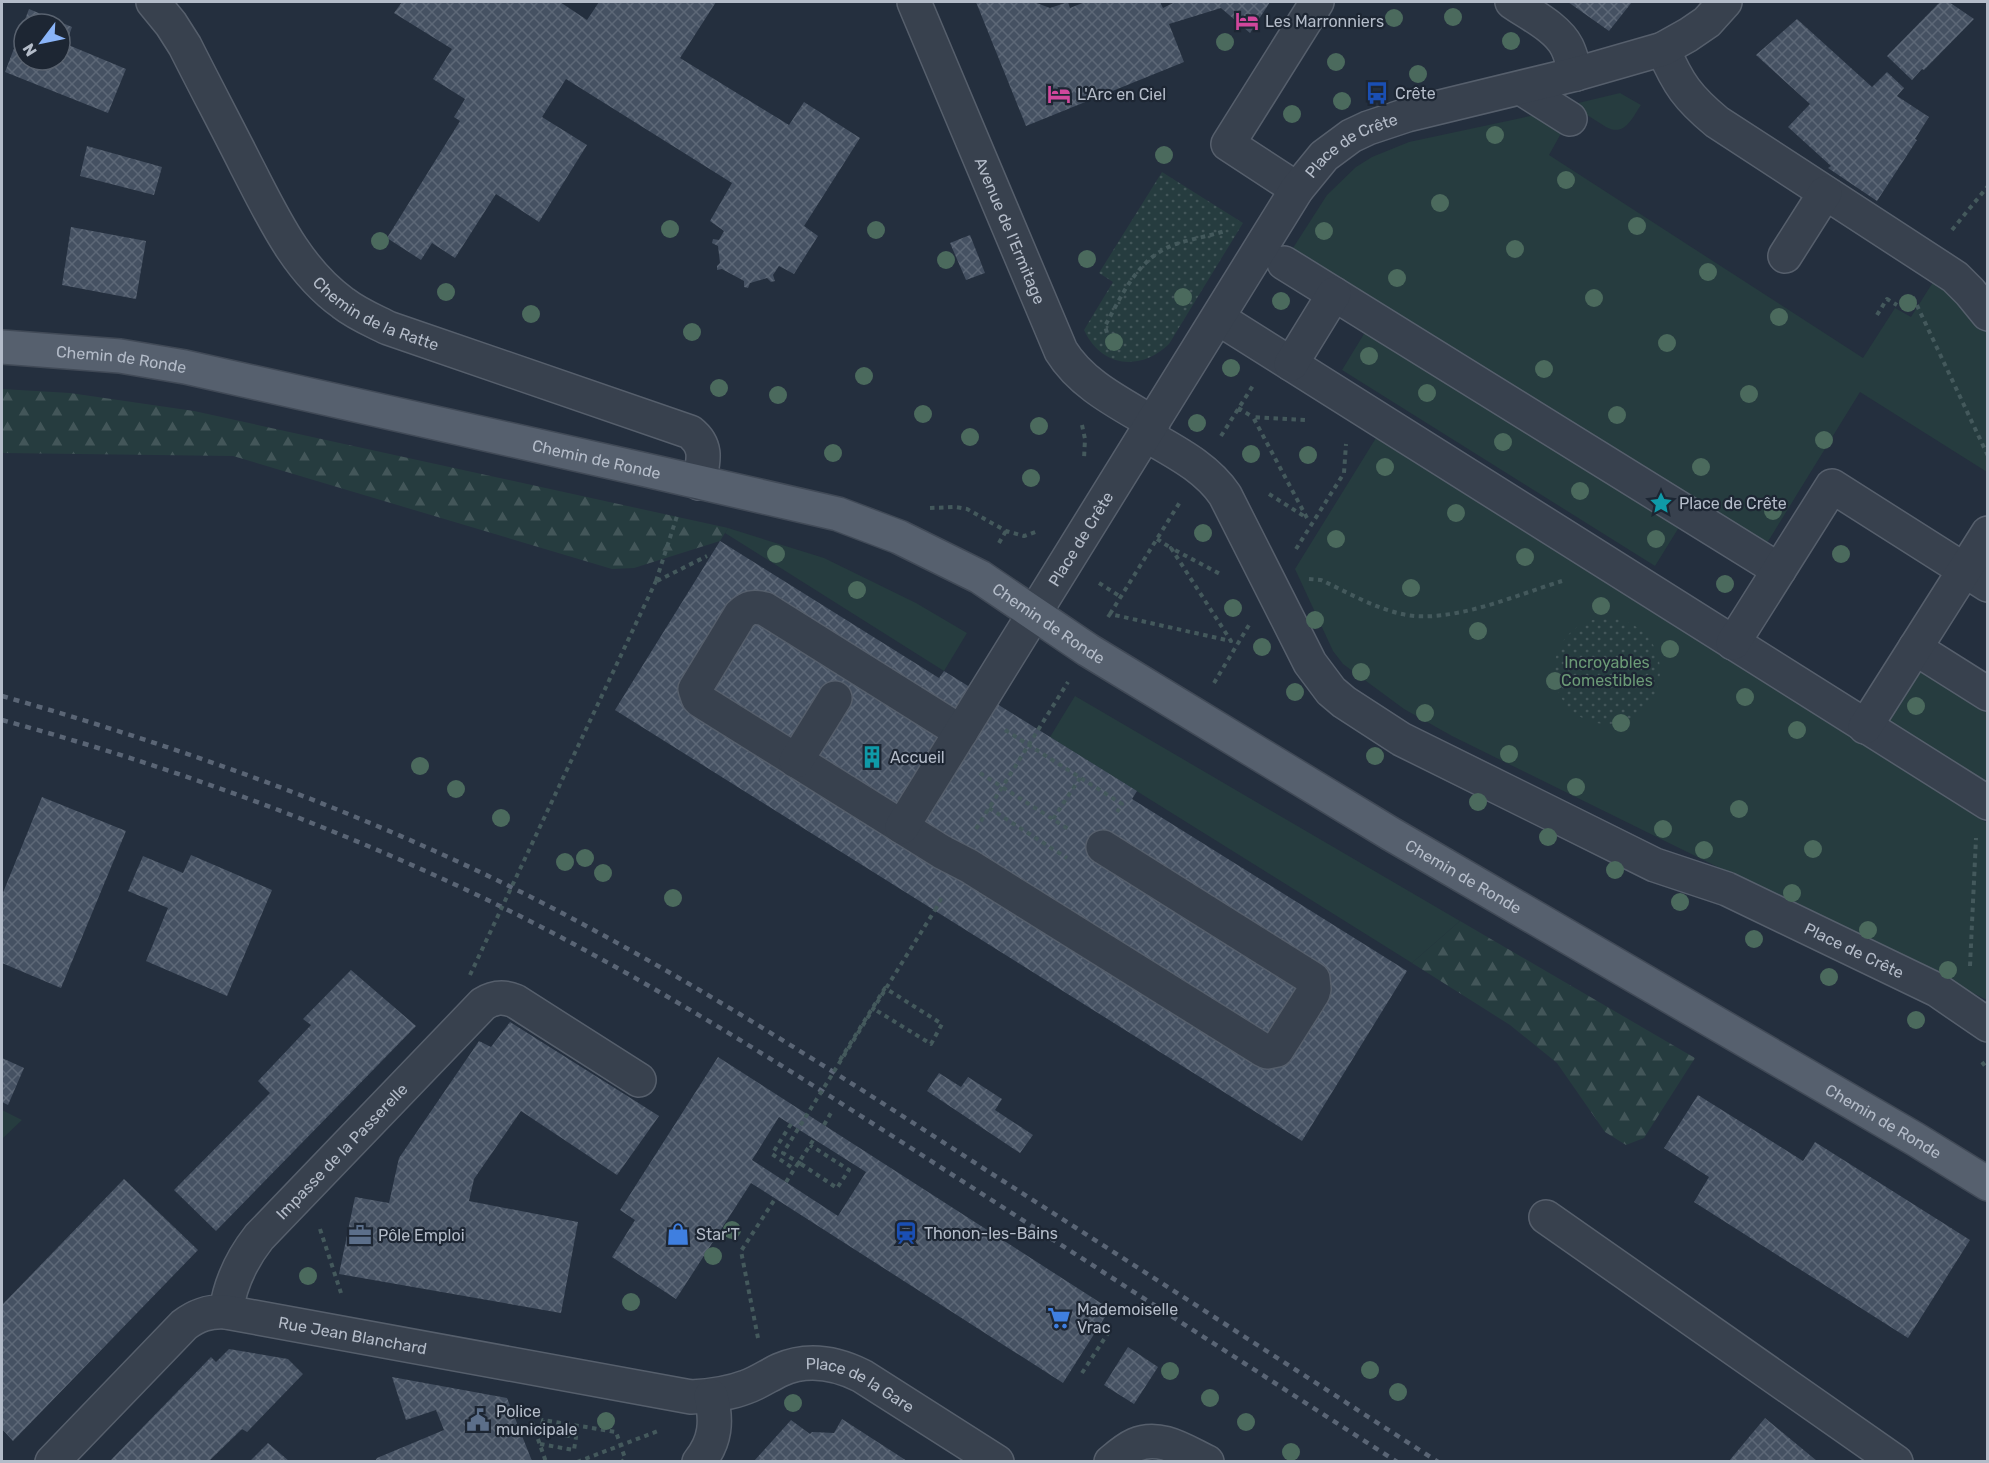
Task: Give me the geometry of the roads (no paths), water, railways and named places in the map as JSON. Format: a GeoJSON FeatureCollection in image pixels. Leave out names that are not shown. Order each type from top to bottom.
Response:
{"type":"FeatureCollection","features":[{"type":"Feature","properties":{"kind":"main road","name":"Chemin de Ronde"},"geometry":{"type":"LineString","coordinates":[[2,347],[120,356],[185,367],[623,464],[838,514],[869,525],[980,577],[1088,650],[1391,834],[1988,1184]]}},
{"type":"Feature","properties":{"kind":"street","name":"Chemin de la Ratte"},"geometry":{"type":"LineString","coordinates":[[153,2],[185,46],[279,228],[307,269],[343,304],[388,327],[690,432],[701,444],[703,450],[699,483]]}},
{"type":"Feature","properties":{"kind":"street","name":"Avenue de l'Ermitage"},"geometry":{"type":"LineString","coordinates":[[914,2],[1058,345],[1066,359],[1081,376],[1150,429]]}},
{"type":"Feature","properties":{"kind":"street"},"geometry":{"type":"LineString","coordinates":[[1297,189],[1228,144],[1317,2]]}},
{"type":"Feature","properties":{"kind":"street"},"geometry":{"type":"LineString","coordinates":[[1512,2],[1563,40],[1576,74]]}},
{"type":"Feature","properties":{"kind":"street","name":"Place de Crête"},"geometry":{"type":"LineString","coordinates":[[902,827],[1218,318],[1272,256],[1297,189],[1324,156],[1351,136],[1407,115],[1576,74],[1663,49],[1707,22],[1725,2]]}},
{"type":"Feature","properties":{"kind":"street"},"geometry":{"type":"LineString","coordinates":[[1663,49],[1678,82],[1698,106],[1732,133],[1955,277],[1988,314]]}},
{"type":"Feature","properties":{"kind":"street"},"geometry":{"type":"LineString","coordinates":[[1521,88],[1570,119]]}},
{"type":"Feature","properties":{"kind":"street"},"geometry":{"type":"LineString","coordinates":[[1785,256],[1825,193]]}},
{"type":"Feature","properties":{"kind":"street"},"geometry":{"type":"LineString","coordinates":[[1272,256],[1779,570]]}},
{"type":"Feature","properties":{"kind":"street"},"geometry":{"type":"LineString","coordinates":[[1291,364],[1334,294]]}},
{"type":"Feature","properties":{"kind":"street"},"geometry":{"type":"LineString","coordinates":[[1218,318],[1983,800]]}},
{"type":"Feature","properties":{"kind":"street","name":"Place de Crête"},"geometry":{"type":"LineString","coordinates":[[1150,429],[1215,480],[1277,588],[1319,678],[1344,702],[1401,739],[1655,865],[1727,889],[1937,990],[1988,1025]]}},
{"type":"Feature","properties":{"kind":"street"},"geometry":{"type":"LineString","coordinates":[[1733,643],[1832,486],[1976,577]]}},
{"type":"Feature","properties":{"kind":"street"},"geometry":{"type":"LineString","coordinates":[[1865,726],[1915,648],[1976,577],[1988,533]]}},
{"type":"Feature","properties":{"kind":"street"},"geometry":{"type":"LineString","coordinates":[[961,732],[765,609],[751,607],[740,615],[697,684],[696,694],[701,701],[796,761],[989,878],[1263,1050],[1267,1052],[1277,1050],[1313,993],[1313,979],[1098,834]]}},
{"type":"Feature","properties":{"kind":"street"},"geometry":{"type":"LineString","coordinates":[[1915,648],[1988,694]]}},
{"type":"Feature","properties":{"kind":"street"},"geometry":{"type":"LineString","coordinates":[[796,761],[836,698]]}},
{"type":"Feature","properties":{"kind":"street","name":"Impasse de la Passerelle"},"geometry":{"type":"LineString","coordinates":[[226,1312],[229,1294],[240,1263],[259,1237],[490,1000],[498,997],[514,1001],[639,1080]]}},
{"type":"Feature","properties":{"kind":"street"},"geometry":{"type":"LineString","coordinates":[[1546,1217],[1896,1461]]}},
{"type":"Feature","properties":{"kind":"street","name":"Rue Jean Blanchard"},"geometry":{"type":"LineString","coordinates":[[52,1461],[184,1325],[204,1314],[226,1312],[672,1395],[711,1396]]}},
{"type":"Feature","properties":{"kind":"street","name":"Place de la Gare"},"geometry":{"type":"LineString","coordinates":[[711,1396],[730,1393],[749,1386],[781,1369],[814,1363],[830,1364],[847,1368],[862,1376],[998,1461]]}},
{"type":"Feature","properties":{"kind":"street"},"geometry":{"type":"LineString","coordinates":[[699,1461],[710,1446],[714,1435],[716,1422],[711,1396]]}},
{"type":"Feature","properties":{"kind":"street"},"geometry":{"type":"LineString","coordinates":[[1111,1461],[1134,1446],[1147,1441],[1161,1440],[1207,1461]]}},
{"type":"Feature","properties":{"kind":"railway"},"geometry":{"type":"LineString","coordinates":[[2,696],[145,740],[287,790],[425,847],[560,912],[670,973],[831,1070],[1438,1462]]}},
{"type":"Feature","properties":{"kind":"railway"},"geometry":{"type":"LineString","coordinates":[[2,720],[122,755],[300,818],[416,867],[535,924],[655,990],[832,1097],[1397,1462]]}},
{"type":"Feature","properties":{"kind":"place","name":"Les Marronniers"},"geometry":{"type":"Point","coordinates":[1247,21]}},
{"type":"Feature","properties":{"kind":"place","name":"Crête"},"geometry":{"type":"Point","coordinates":[1377,93]}},
{"type":"Feature","properties":{"kind":"place","name":"L'Arc en Ciel"},"geometry":{"type":"Point","coordinates":[1059,94]}},
{"type":"Feature","properties":{"kind":"place","name":"Place de Crête"},"geometry":{"type":"Point","coordinates":[1661,503]}},
{"type":"Feature","properties":{"kind":"place","name":"Accueil"},"geometry":{"type":"Point","coordinates":[872,757]}},
{"type":"Feature","properties":{"kind":"place","name":"Thonon-les-Bains"},"geometry":{"type":"Point","coordinates":[906,1233]}},
{"type":"Feature","properties":{"kind":"place","name":"Star'T"},"geometry":{"type":"Point","coordinates":[678,1234]}},
{"type":"Feature","properties":{"kind":"place","name":"Pôle Emploi"},"geometry":{"type":"Point","coordinates":[360,1235]}},
{"type":"Feature","properties":{"kind":"place","name":"Mademoiselle Vrac"},"geometry":{"type":"Point","coordinates":[1059,1318]}},
{"type":"Feature","properties":{"kind":"place","name":"Police municipale"},"geometry":{"type":"Point","coordinates":[478,1420]}},
{"type":"Feature","properties":{"kind":"park label","name":"Incroyables Comestibles"},"geometry":{"type":"Point","coordinates":[1607,671]}}]}
